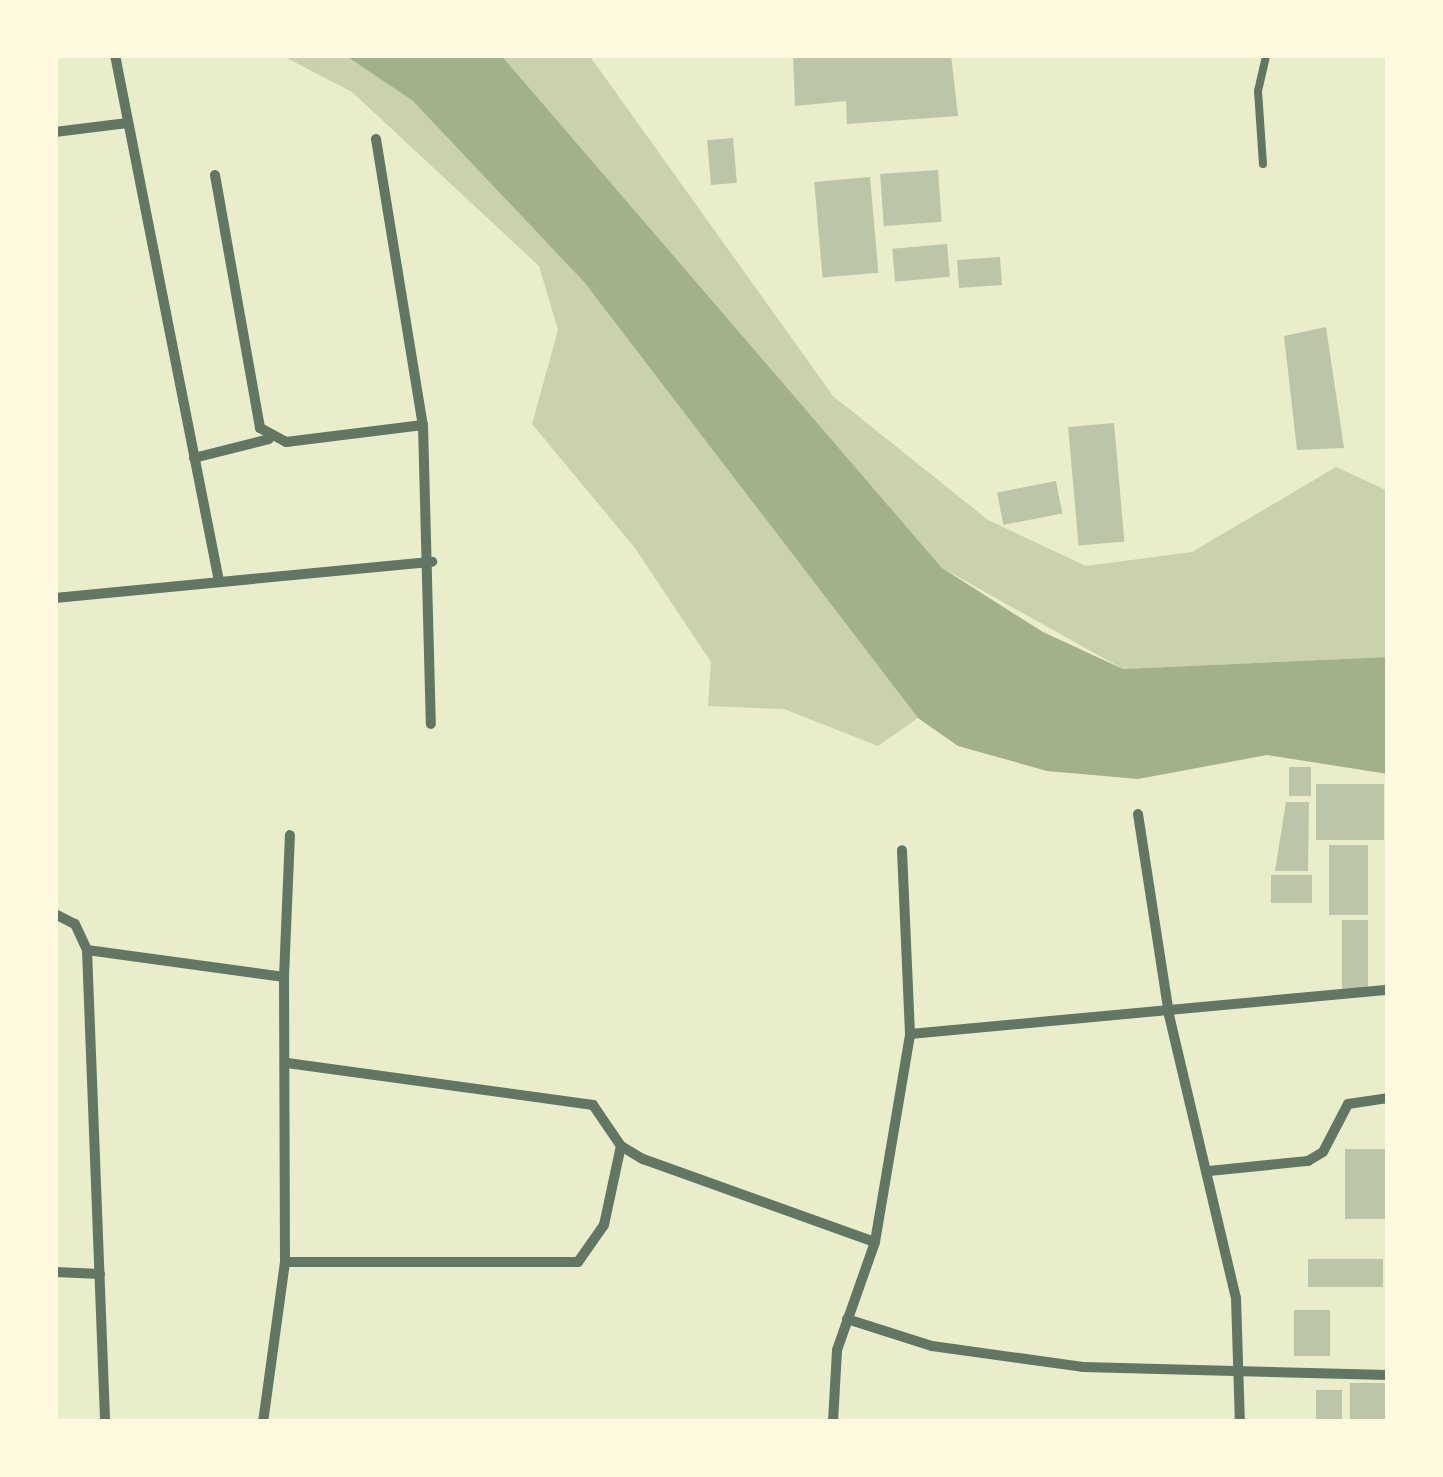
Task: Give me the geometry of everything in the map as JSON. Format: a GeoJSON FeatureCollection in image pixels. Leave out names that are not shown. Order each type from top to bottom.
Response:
{"type":"FeatureCollection","features":[{"type":"Feature","properties":{"kind":"street"},"geometry":{"type":"LineString","coordinates":[[115,55],[219,581]]}},
{"type":"Feature","properties":{"kind":"street"},"geometry":{"type":"LineString","coordinates":[[55,132],[127,123]]}},
{"type":"Feature","properties":{"kind":"street"},"geometry":{"type":"LineString","coordinates":[[376,138],[423,425],[432,562],[431,724]]}},
{"type":"Feature","properties":{"kind":"street"},"geometry":{"type":"LineString","coordinates":[[215,175],[253,412],[270,439]]}},
{"type":"Feature","properties":{"kind":"street"},"geometry":{"type":"LineString","coordinates":[[194,458],[270,439],[423,425]]}},
{"type":"Feature","properties":{"kind":"street"},"geometry":{"type":"LineString","coordinates":[[55,598],[432,562]]}},
{"type":"Feature","properties":{"kind":"street"},"geometry":{"type":"LineString","coordinates":[[1138,814],[1169,1015],[1208,1171],[1244,1373],[1240,1422]]}},
{"type":"Feature","properties":{"kind":"street"},"geometry":{"type":"LineString","coordinates":[[264,1422],[284,1262],[284,977],[290,835]]}},
{"type":"Feature","properties":{"kind":"street"},"geometry":{"type":"LineString","coordinates":[[833,1422],[846,1319],[874,1242],[910,1034],[902,850]]}},
{"type":"Feature","properties":{"kind":"street"},"geometry":{"type":"LineString","coordinates":[[55,914],[76,924],[87,950],[104,1422]]}},
{"type":"Feature","properties":{"kind":"street"},"geometry":{"type":"LineString","coordinates":[[87,950],[284,977]]}},
{"type":"Feature","properties":{"kind":"street"},"geometry":{"type":"LineString","coordinates":[[910,1034],[1169,1015],[1388,990]]}},
{"type":"Feature","properties":{"kind":"street"},"geometry":{"type":"LineString","coordinates":[[287,1062],[593,1105],[621,1146],[874,1242]]}},
{"type":"Feature","properties":{"kind":"street"},"geometry":{"type":"LineString","coordinates":[[1208,1171],[1308,1161],[1323,1152],[1348,1104],[1388,1098]]}},
{"type":"Feature","properties":{"kind":"street"},"geometry":{"type":"LineString","coordinates":[[284,1262],[578,1262],[604,1225],[621,1146]]}},
{"type":"Feature","properties":{"kind":"street"},"geometry":{"type":"LineString","coordinates":[[55,1272],[100,1274]]}},
{"type":"Feature","properties":{"kind":"street"},"geometry":{"type":"LineString","coordinates":[[846,1319],[978,1355],[1244,1373],[1388,1375]]}},
{"type":"Feature","properties":{"kind":"lane"},"geometry":{"type":"LineString","coordinates":[[1263,164],[1258,92],[1266,55]]}},
{"type":"Feature","properties":{"kind":"shaded area"},"geometry":{"type":"Polygon","coordinates":[[[281,55],[345,55],[413,100],[584,282],[918,718],[878,746],[784,709],[708,706],[711,662],[635,548],[532,424],[558,330],[539,266],[352,92],[281,55]]]}},
{"type":"Feature","properties":{"kind":"shaded area"},"geometry":{"type":"Polygon","coordinates":[[[345,55],[501,55],[942,568],[1043,632],[1123,669],[1388,657],[1388,774],[1267,755],[1138,779],[1047,771],[958,746],[918,718],[584,282],[413,101],[345,55]]]}},
{"type":"Feature","properties":{"kind":"shaded area"},"geometry":{"type":"Polygon","coordinates":[[[501,55],[589,55],[833,396],[988,520],[1086,566],[1192,552],[1336,467],[1388,491],[1388,657],[1123,669],[942,568],[501,55]]]}},
{"type":"Feature","properties":{"kind":"building"},"geometry":{"type":"Polygon","coordinates":[[[793,55],[951,55],[958,116],[847,124],[846,101],[795,106],[793,55]]]}},
{"type":"Feature","properties":{"kind":"building"},"geometry":{"type":"Polygon","coordinates":[[[733,138],[737,183],[711,185],[707,140],[733,138]]]}},
{"type":"Feature","properties":{"kind":"building"},"geometry":{"type":"Polygon","coordinates":[[[938,170],[942,222],[884,226],[880,174],[938,170]]]}},
{"type":"Feature","properties":{"kind":"building"},"geometry":{"type":"Polygon","coordinates":[[[870,177],[878,273],[823,278],[814,182],[870,177]]]}},
{"type":"Feature","properties":{"kind":"building"},"geometry":{"type":"Polygon","coordinates":[[[947,244],[950,277],[895,282],[892,249],[947,244]]]}},
{"type":"Feature","properties":{"kind":"building"},"geometry":{"type":"Polygon","coordinates":[[[1000,257],[1002,285],[959,288],[957,260],[1000,257]]]}},
{"type":"Feature","properties":{"kind":"building"},"geometry":{"type":"Polygon","coordinates":[[[1326,327],[1344,448],[1297,450],[1284,336],[1326,327]]]}},
{"type":"Feature","properties":{"kind":"building"},"geometry":{"type":"Polygon","coordinates":[[[1114,423],[1124,542],[1079,546],[1068,427],[1114,423]]]}},
{"type":"Feature","properties":{"kind":"building"},"geometry":{"type":"Polygon","coordinates":[[[1056,481],[1062,513],[1003,525],[997,492],[1056,481]]]}},
{"type":"Feature","properties":{"kind":"building"},"geometry":{"type":"Polygon","coordinates":[[[1289,767],[1311,767],[1311,796],[1289,796],[1289,767]]]}},
{"type":"Feature","properties":{"kind":"building"},"geometry":{"type":"Polygon","coordinates":[[[1316,784],[1384,784],[1384,840],[1316,840],[1316,784]]]}},
{"type":"Feature","properties":{"kind":"building"},"geometry":{"type":"Polygon","coordinates":[[[1286,802],[1309,802],[1308,871],[1275,871],[1286,802]]]}},
{"type":"Feature","properties":{"kind":"building"},"geometry":{"type":"Polygon","coordinates":[[[1329,845],[1368,845],[1368,915],[1329,915],[1329,845]]]}},
{"type":"Feature","properties":{"kind":"building"},"geometry":{"type":"Polygon","coordinates":[[[1271,875],[1312,875],[1312,903],[1271,903],[1271,875]]]}},
{"type":"Feature","properties":{"kind":"building"},"geometry":{"type":"Polygon","coordinates":[[[1342,920],[1368,920],[1368,990],[1342,990],[1342,920]]]}},
{"type":"Feature","properties":{"kind":"building"},"geometry":{"type":"Polygon","coordinates":[[[1345,1149],[1386,1149],[1386,1219],[1345,1219],[1345,1149]]]}},
{"type":"Feature","properties":{"kind":"building"},"geometry":{"type":"Polygon","coordinates":[[[1308,1259],[1383,1259],[1383,1287],[1308,1287],[1308,1259]]]}},
{"type":"Feature","properties":{"kind":"building"},"geometry":{"type":"Polygon","coordinates":[[[1294,1310],[1330,1310],[1330,1356],[1294,1356],[1294,1310]]]}},
{"type":"Feature","properties":{"kind":"building"},"geometry":{"type":"Polygon","coordinates":[[[1350,1383],[1388,1383],[1388,1422],[1350,1422],[1350,1383]]]}},
{"type":"Feature","properties":{"kind":"building"},"geometry":{"type":"Polygon","coordinates":[[[1316,1390],[1342,1390],[1342,1422],[1316,1422],[1316,1390]]]}}]}
